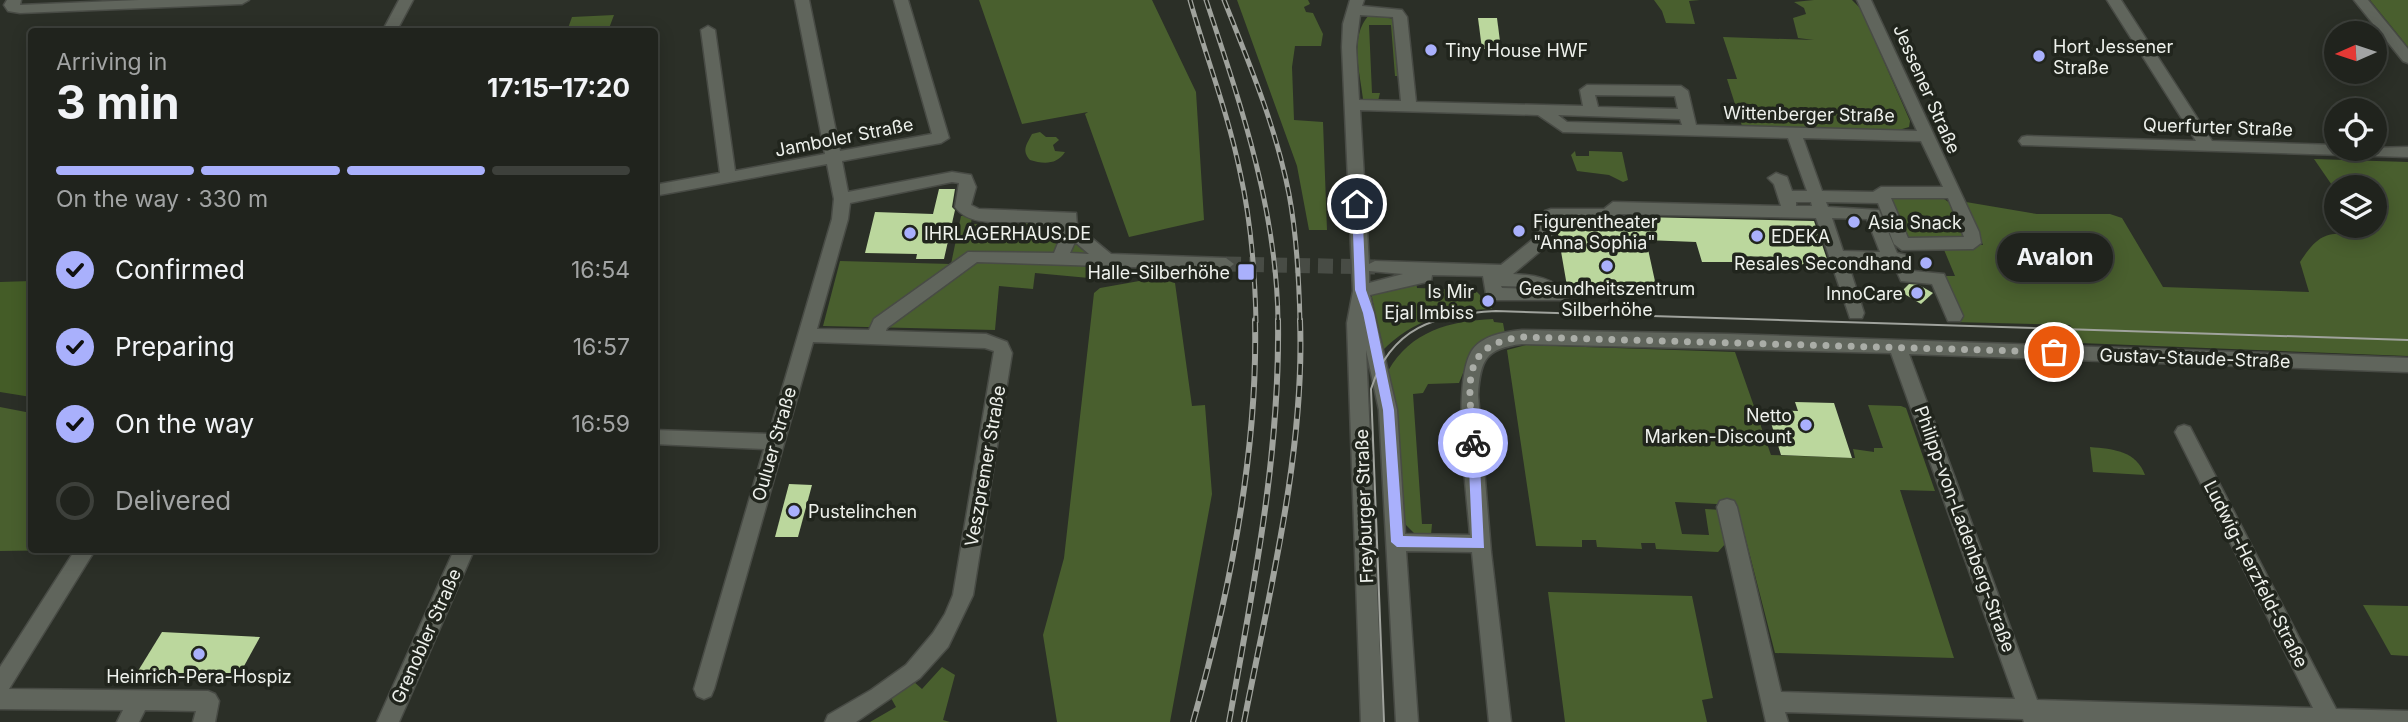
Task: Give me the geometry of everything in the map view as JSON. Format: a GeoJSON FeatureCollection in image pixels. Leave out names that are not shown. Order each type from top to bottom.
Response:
{"type":"FeatureCollection","features":[{"type":"Feature","properties":{"kind":"street"},"geometry":{"type":"LineString","coordinates":[[14,0],[11,5],[20,9],[242,0]]}},
{"type":"Feature","properties":{"kind":"street"},"geometry":{"type":"LineString","coordinates":[[392,28],[406,0]]}},
{"type":"Feature","properties":{"kind":"street","name":"Ouluer Straße"},"geometry":{"type":"LineString","coordinates":[[704,689],[840,219],[842,199],[802,0]]}},
{"type":"Feature","properties":{"kind":"street","name":"Jamboler Straße"},"geometry":{"type":"LineString","coordinates":[[658,190],[834,160],[941,138],[901,0]]}},
{"type":"Feature","properties":{"kind":"street","name":"Jessener Straße"},"geometry":{"type":"LineString","coordinates":[[1864,0],[1971,232],[1973,243],[1902,244],[1883,198]]}},
{"type":"Feature","properties":{"kind":"street"},"geometry":{"type":"LineString","coordinates":[[2114,0],[2207,146]]}},
{"type":"Feature","properties":{"kind":"street"},"geometry":{"type":"LineString","coordinates":[[2361,0],[2408,58]]}},
{"type":"Feature","properties":{"kind":"street","name":"Freyburger Straße"},"geometry":{"type":"LineString","coordinates":[[1372,722],[1356,323],[1360,290],[1349,47],[1356,5],[1398,13],[1409,106]]}},
{"type":"Feature","properties":{"kind":"street"},"geometry":{"type":"LineString","coordinates":[[708,30],[728,178]]}},
{"type":"Feature","properties":{"kind":"street"},"geometry":{"type":"LineString","coordinates":[[1591,111],[1587,90],[1681,91],[1691,131]]}},
{"type":"Feature","properties":{"kind":"street","name":"Wittenberger Straße"},"geometry":{"type":"LineString","coordinates":[[1351,105],[1686,114]]}},
{"type":"Feature","properties":{"kind":"street","name":"Wittenberger Straße"},"geometry":{"type":"LineString","coordinates":[[1541,110],[1563,127],[1927,136]]}},
{"type":"Feature","properties":{"kind":"street"},"geometry":{"type":"LineString","coordinates":[[1794,133],[1856,313]]}},
{"type":"Feature","properties":{"kind":"street","name":"Querfurter Straße"},"geometry":{"type":"LineString","coordinates":[[2027,141],[2408,152]]}},
{"type":"Feature","properties":{"kind":"street"},"geometry":{"type":"LineString","coordinates":[[842,199],[952,177],[967,183],[963,207],[969,212],[1035,217]]}},
{"type":"Feature","properties":{"kind":"street"},"geometry":{"type":"LineString","coordinates":[[1776,178],[1795,201],[1822,212],[1873,214],[1891,258]]}},
{"type":"Feature","properties":{"kind":"street"},"geometry":{"type":"LineString","coordinates":[[1360,290],[1415,277],[1472,279],[1505,271],[1545,238],[1542,224],[1551,215],[1608,215],[1613,208],[1795,201],[1816,196],[1883,198],[1881,192],[1953,194]]}},
{"type":"Feature","properties":{"kind":"street"},"geometry":{"type":"LineString","coordinates":[[1059,259],[1072,230],[1096,254],[1107,260]]}},
{"type":"Feature","properties":{"kind":"street"},"geometry":{"type":"LineString","coordinates":[[875,338],[880,324],[974,256],[1226,264]]}},
{"type":"Feature","properties":{"kind":"street"},"geometry":{"type":"LineString","coordinates":[[1837,257],[1900,259],[1907,276],[1938,278],[1954,316]]}},
{"type":"Feature","properties":{"kind":"street"},"geometry":{"type":"LineString","coordinates":[[1375,267],[1407,265],[1491,275]]}},
{"type":"Feature","properties":{"kind":"street","name":"Freyburger Straße"},"geometry":{"type":"LineString","coordinates":[[1360,290],[1368,313],[1388,410],[1407,722]]}},
{"type":"Feature","properties":{"kind":"street","name":"Veszpremer Straße"},"geometry":{"type":"LineString","coordinates":[[806,335],[986,341],[1001,347],[1003,363],[963,595],[950,628],[932,656],[906,679],[836,722]]}},
{"type":"Feature","properties":{"kind":"street","name":"Gustav-Staude-Straße"},"geometry":{"type":"LineString","coordinates":[[1479,544],[1471,380],[1474,362],[1485,347],[1522,337],[2408,365]]}},
{"type":"Feature","properties":{"kind":"street","name":"Philipp-von-Ladenberg-Straße"},"geometry":{"type":"LineString","coordinates":[[1898,348],[2032,717]]}},
{"type":"Feature","properties":{"kind":"street","name":"Ludwig-Herzfeld-Straße"},"geometry":{"type":"LineString","coordinates":[[2184,432],[2329,717]]}},
{"type":"Feature","properties":{"kind":"street"},"geometry":{"type":"LineString","coordinates":[[658,437],[775,442]]}},
{"type":"Feature","properties":{"kind":"street"},"geometry":{"type":"LineString","coordinates":[[1727,507],[1775,712],[2032,717],[2329,717],[2408,721]]}},
{"type":"Feature","properties":{"kind":"street"},"geometry":{"type":"LineString","coordinates":[[1397,542],[1479,544],[1500,722]]}},
{"type":"Feature","properties":{"kind":"street"},"geometry":{"type":"LineString","coordinates":[[0,685],[83,553]]}},
{"type":"Feature","properties":{"kind":"street","name":"Grenobler Straße"},"geometry":{"type":"LineString","coordinates":[[388,722],[463,553]]}},
{"type":"Feature","properties":{"kind":"street"},"geometry":{"type":"LineString","coordinates":[[0,699],[208,701],[204,722]]}},
{"type":"Feature","properties":{"kind":"street"},"geometry":{"type":"LineString","coordinates":[[128,722],[139,701]]}},
{"type":"Feature","properties":{"kind":"green space"},"geometry":{"type":"Polygon","coordinates":[[[979,0],[1152,0],[1196,92],[1204,220],[1129,237],[1085,114],[1088,112],[1022,124],[979,0]]]}},
{"type":"Feature","properties":{"kind":"green space"},"geometry":{"type":"Polygon","coordinates":[[[1237,0],[1308,0],[1310,4],[1304,7],[1306,12],[1313,13],[1323,34],[1321,46],[1295,46],[1292,67],[1294,120],[1323,122],[1327,230],[1309,230],[1297,166],[1237,0]]]}},
{"type":"Feature","properties":{"kind":"green space"},"geometry":{"type":"Polygon","coordinates":[[[1654,0],[1700,0],[1689,1],[1695,24],[1666,23],[1654,0]]]}},
{"type":"Feature","properties":{"kind":"green space"},"geometry":{"type":"Polygon","coordinates":[[[1852,0],[1861,9],[1910,121],[1909,127],[1899,130],[1742,126],[1727,79],[1737,79],[1723,37],[1814,40],[1798,38],[1793,18],[1806,14],[1804,8],[1794,2],[1852,0]]]}},
{"type":"Feature","properties":{"kind":"green space"},"geometry":{"type":"Polygon","coordinates":[[[2370,0],[2408,0],[2408,47],[2387,21],[2370,0]]]}},
{"type":"Feature","properties":{"kind":"green space"},"geometry":{"type":"Polygon","coordinates":[[[614,15],[609,28],[568,28],[572,17],[614,15]]]}},
{"type":"Feature","properties":{"kind":"green space"},"geometry":{"type":"Polygon","coordinates":[[[1369,15],[1395,19],[1402,76],[1395,76],[1391,25],[1369,25],[1372,93],[1380,93],[1378,101],[1363,99],[1358,66],[1359,33],[1369,15]]]}},
{"type":"Feature","properties":{"kind":"green space"},"geometry":{"type":"Polygon","coordinates":[[[1040,132],[1046,137],[1056,137],[1059,140],[1053,145],[1055,151],[1065,152],[1062,156],[1049,162],[1030,160],[1025,150],[1028,141],[1032,134],[1040,132]]]}},
{"type":"Feature","properties":{"kind":"green space"},"geometry":{"type":"Polygon","coordinates":[[[1575,151],[1576,156],[1589,156],[1589,151],[1622,152],[1628,180],[1623,182],[1609,175],[1577,171],[1571,155],[1575,151]]]}},
{"type":"Feature","properties":{"kind":"green space"},"geometry":{"type":"Polygon","coordinates":[[[2314,159],[2408,162],[2408,356],[2080,343],[2070,325],[1952,322],[1931,276],[1955,276],[1942,245],[1983,245],[1966,202],[2037,214],[2110,214],[2122,218],[2163,287],[2309,292],[2300,262],[2320,239],[2387,238],[2387,175],[2325,175],[2314,159]]]}},
{"type":"Feature","properties":{"kind":"green space"},"geometry":{"type":"Polygon","coordinates":[[[1938,195],[1956,207],[1964,237],[1934,242],[1904,237],[1891,198],[1938,195]]]}},
{"type":"Feature","properties":{"kind":"green space"},"geometry":{"type":"Polygon","coordinates":[[[961,216],[972,216],[971,224],[1024,225],[1027,220],[1031,224],[1024,228],[1034,237],[1041,233],[1041,240],[1067,240],[1068,234],[1105,260],[1089,278],[1035,273],[1033,289],[999,286],[995,330],[823,326],[840,261],[951,264],[961,216]]]}},
{"type":"Feature","properties":{"kind":"green space"},"geometry":{"type":"Polygon","coordinates":[[[1156,278],[1175,283],[1192,406],[1205,405],[1212,494],[1170,722],[1057,722],[1043,635],[1064,558],[1094,293],[1100,288],[1156,278]]]}},
{"type":"Feature","properties":{"kind":"green space"},"geometry":{"type":"Polygon","coordinates":[[[1416,280],[1417,288],[1475,290],[1480,295],[1481,305],[1491,305],[1492,309],[1461,311],[1432,318],[1406,331],[1382,351],[1371,292],[1416,280]]]}},
{"type":"Feature","properties":{"kind":"green space"},"geometry":{"type":"Polygon","coordinates":[[[28,281],[28,397],[0,392],[0,282],[28,281]]]}},
{"type":"Feature","properties":{"kind":"green space"},"geometry":{"type":"Polygon","coordinates":[[[1493,319],[1494,322],[1503,323],[1505,334],[1471,353],[1459,383],[1428,384],[1423,393],[1413,394],[1422,524],[1432,524],[1431,535],[1417,536],[1405,524],[1398,435],[1388,371],[1397,357],[1420,337],[1461,322],[1493,319]]]}},
{"type":"Feature","properties":{"kind":"green space"},"geometry":{"type":"Polygon","coordinates":[[[1526,345],[1735,352],[1771,455],[1855,458],[1853,449],[1874,452],[1874,448],[1883,448],[1868,405],[1906,408],[1935,491],[1900,490],[1954,658],[1775,653],[1737,505],[1675,502],[1682,534],[1709,535],[1705,509],[1723,510],[1726,543],[1718,552],[1656,549],[1655,543],[1641,543],[1642,549],[1597,547],[1596,540],[1582,540],[1582,547],[1536,546],[1507,350],[1526,345]]]}},
{"type":"Feature","properties":{"kind":"green space"},"geometry":{"type":"Polygon","coordinates":[[[0,407],[28,412],[28,551],[0,551],[0,407]]]}},
{"type":"Feature","properties":{"kind":"green space"},"geometry":{"type":"Polygon","coordinates":[[[2090,447],[2116,450],[2130,456],[2145,475],[2093,472],[2090,447]]]}},
{"type":"Feature","properties":{"kind":"green space"},"geometry":{"type":"Polygon","coordinates":[[[1548,592],[1692,596],[1713,698],[1702,700],[1707,722],[1565,722],[1548,592]]]}},
{"type":"Feature","properties":{"kind":"green space"},"geometry":{"type":"Polygon","coordinates":[[[2363,605],[2408,606],[2408,656],[2391,655],[2363,605]]]}},
{"type":"Feature","properties":{"kind":"green space"},"geometry":{"type":"Polygon","coordinates":[[[942,667],[955,675],[943,720],[950,722],[870,722],[896,707],[891,698],[913,681],[922,689],[942,667]]]}},
{"type":"Feature","properties":{"kind":"building"},"geometry":{"type":"Polygon","coordinates":[[[1478,18],[1497,18],[1501,49],[1482,49],[1478,18]]]}},
{"type":"Feature","properties":{"kind":"building","name":"IHRLAGERHAUS.DE"},"geometry":{"type":"Polygon","coordinates":[[[939,189],[955,189],[952,207],[955,210],[944,259],[916,259],[917,254],[865,253],[875,212],[933,214],[939,189]]]}},
{"type":"Feature","properties":{"kind":"building"},"geometry":{"type":"Polygon","coordinates":[[[1640,217],[1814,221],[1829,265],[1776,264],[1774,257],[1736,256],[1737,262],[1702,262],[1696,242],[1646,240],[1658,295],[1568,292],[1557,228],[1643,231],[1640,217]]]}},
{"type":"Feature","properties":{"kind":"building","name":"InnoCare"},"geometry":{"type":"Polygon","coordinates":[[[1909,284],[1919,285],[1933,293],[1921,304],[1901,292],[1909,284]]]}},
{"type":"Feature","properties":{"kind":"building","name":"Netto Marken-Discount"},"geometry":{"type":"Polygon","coordinates":[[[1795,402],[1834,403],[1852,458],[1781,455],[1767,410],[1798,411],[1795,402]]]}},
{"type":"Feature","properties":{"kind":"building","name":"Pustelinchen"},"geometry":{"type":"Polygon","coordinates":[[[789,484],[812,485],[798,537],[775,537],[789,484]]]}},
{"type":"Feature","properties":{"kind":"building","name":"Heinrich-Pera-Hospiz"},"geometry":{"type":"Polygon","coordinates":[[[162,632],[260,637],[238,677],[138,671],[162,632]]]}},
{"type":"Feature","properties":{"kind":"tunnel"},"geometry":{"type":"LineString","coordinates":[[1226,264],[1375,267]]}},
{"type":"Feature","properties":{"kind":"tram line"},"geometry":{"type":"LineString","coordinates":[[1384,722],[1371,389],[1391,351],[1404,338],[1435,321],[1496,311],[2408,340]]}},
{"type":"Feature","properties":{"kind":"railway"},"geometry":{"type":"LineString","coordinates":[[1190,0],[1229,128],[1244,190],[1252,247],[1256,322]]}},
{"type":"Feature","properties":{"kind":"railway"},"geometry":{"type":"LineString","coordinates":[[1206,0],[1255,158],[1271,239],[1278,321]]}},
{"type":"Feature","properties":{"kind":"railway"},"geometry":{"type":"LineString","coordinates":[[1224,0],[1261,96],[1284,169],[1296,242],[1300,322]]}},
{"type":"Feature","properties":{"kind":"railway"},"geometry":{"type":"LineString","coordinates":[[1193,722],[1218,625],[1239,523],[1252,421],[1255,320]]}},
{"type":"Feature","properties":{"kind":"railway"},"geometry":{"type":"LineString","coordinates":[[1229,722],[1256,572],[1270,472],[1275,421],[1278,321]]}},
{"type":"Feature","properties":{"kind":"railway"},"geometry":{"type":"LineString","coordinates":[[1244,722],[1291,471],[1297,420],[1300,322]]}},
{"type":"Feature","properties":{"kind":"way so far"},"geometry":{"type":"LineString","coordinates":[[1473,443],[1471,380],[1474,362],[1485,347],[1522,337],[2054,352]]}},
{"type":"Feature","properties":{"kind":"place","name":"Tiny House HWF"},"geometry":{"type":"Point","coordinates":[1431,50]}},
{"type":"Feature","properties":{"kind":"place","name":"Hort Jessener Straße"},"geometry":{"type":"Point","coordinates":[2039,56]}},
{"type":"Feature","properties":{"kind":"place","name":"Asia Snack"},"geometry":{"type":"Point","coordinates":[1854,222]}},
{"type":"Feature","properties":{"kind":"place","name":"Figurentheater \"Anna Sophia\""},"geometry":{"type":"Point","coordinates":[1519,231]}},
{"type":"Feature","properties":{"kind":"place","name":"IHRLAGERHAUS.DE"},"geometry":{"type":"Point","coordinates":[910,233]}},
{"type":"Feature","properties":{"kind":"place","name":"EDEKA"},"geometry":{"type":"Point","coordinates":[1757,236]}},
{"type":"Feature","properties":{"kind":"place","name":"Resales Secondhand"},"geometry":{"type":"Point","coordinates":[1926,263]}},
{"type":"Feature","properties":{"kind":"place","name":"Gesundheitszentrum Silberhöhe"},"geometry":{"type":"Point","coordinates":[1607,266]}},
{"type":"Feature","properties":{"kind":"place","name":"Halle-Silberhöhe"},"geometry":{"type":"Point","coordinates":[1246,272]}},
{"type":"Feature","properties":{"kind":"place","name":"InnoCare"},"geometry":{"type":"Point","coordinates":[1917,293]}},
{"type":"Feature","properties":{"kind":"place","name":"Is Mir Ejal Imbiss"},"geometry":{"type":"Point","coordinates":[1488,301]}},
{"type":"Feature","properties":{"kind":"place","name":"Avalon"},"geometry":{"type":"Point","coordinates":[2054,352]}},
{"type":"Feature","properties":{"kind":"place","name":"Netto Marken-Discount"},"geometry":{"type":"Point","coordinates":[1806,425]}},
{"type":"Feature","properties":{"kind":"place","name":"Pustelinchen"},"geometry":{"type":"Point","coordinates":[794,511]}},
{"type":"Feature","properties":{"kind":"place","name":"Heinrich-Pera-Hospiz"},"geometry":{"type":"Point","coordinates":[199,654]}},
{"type":"Feature","properties":{"kind":"route"},"geometry":{"type":"LineString","coordinates":[[1357,204],[1360,290],[1368,313],[1388,410],[1397,542],[1479,544],[1473,443]]}}]}
